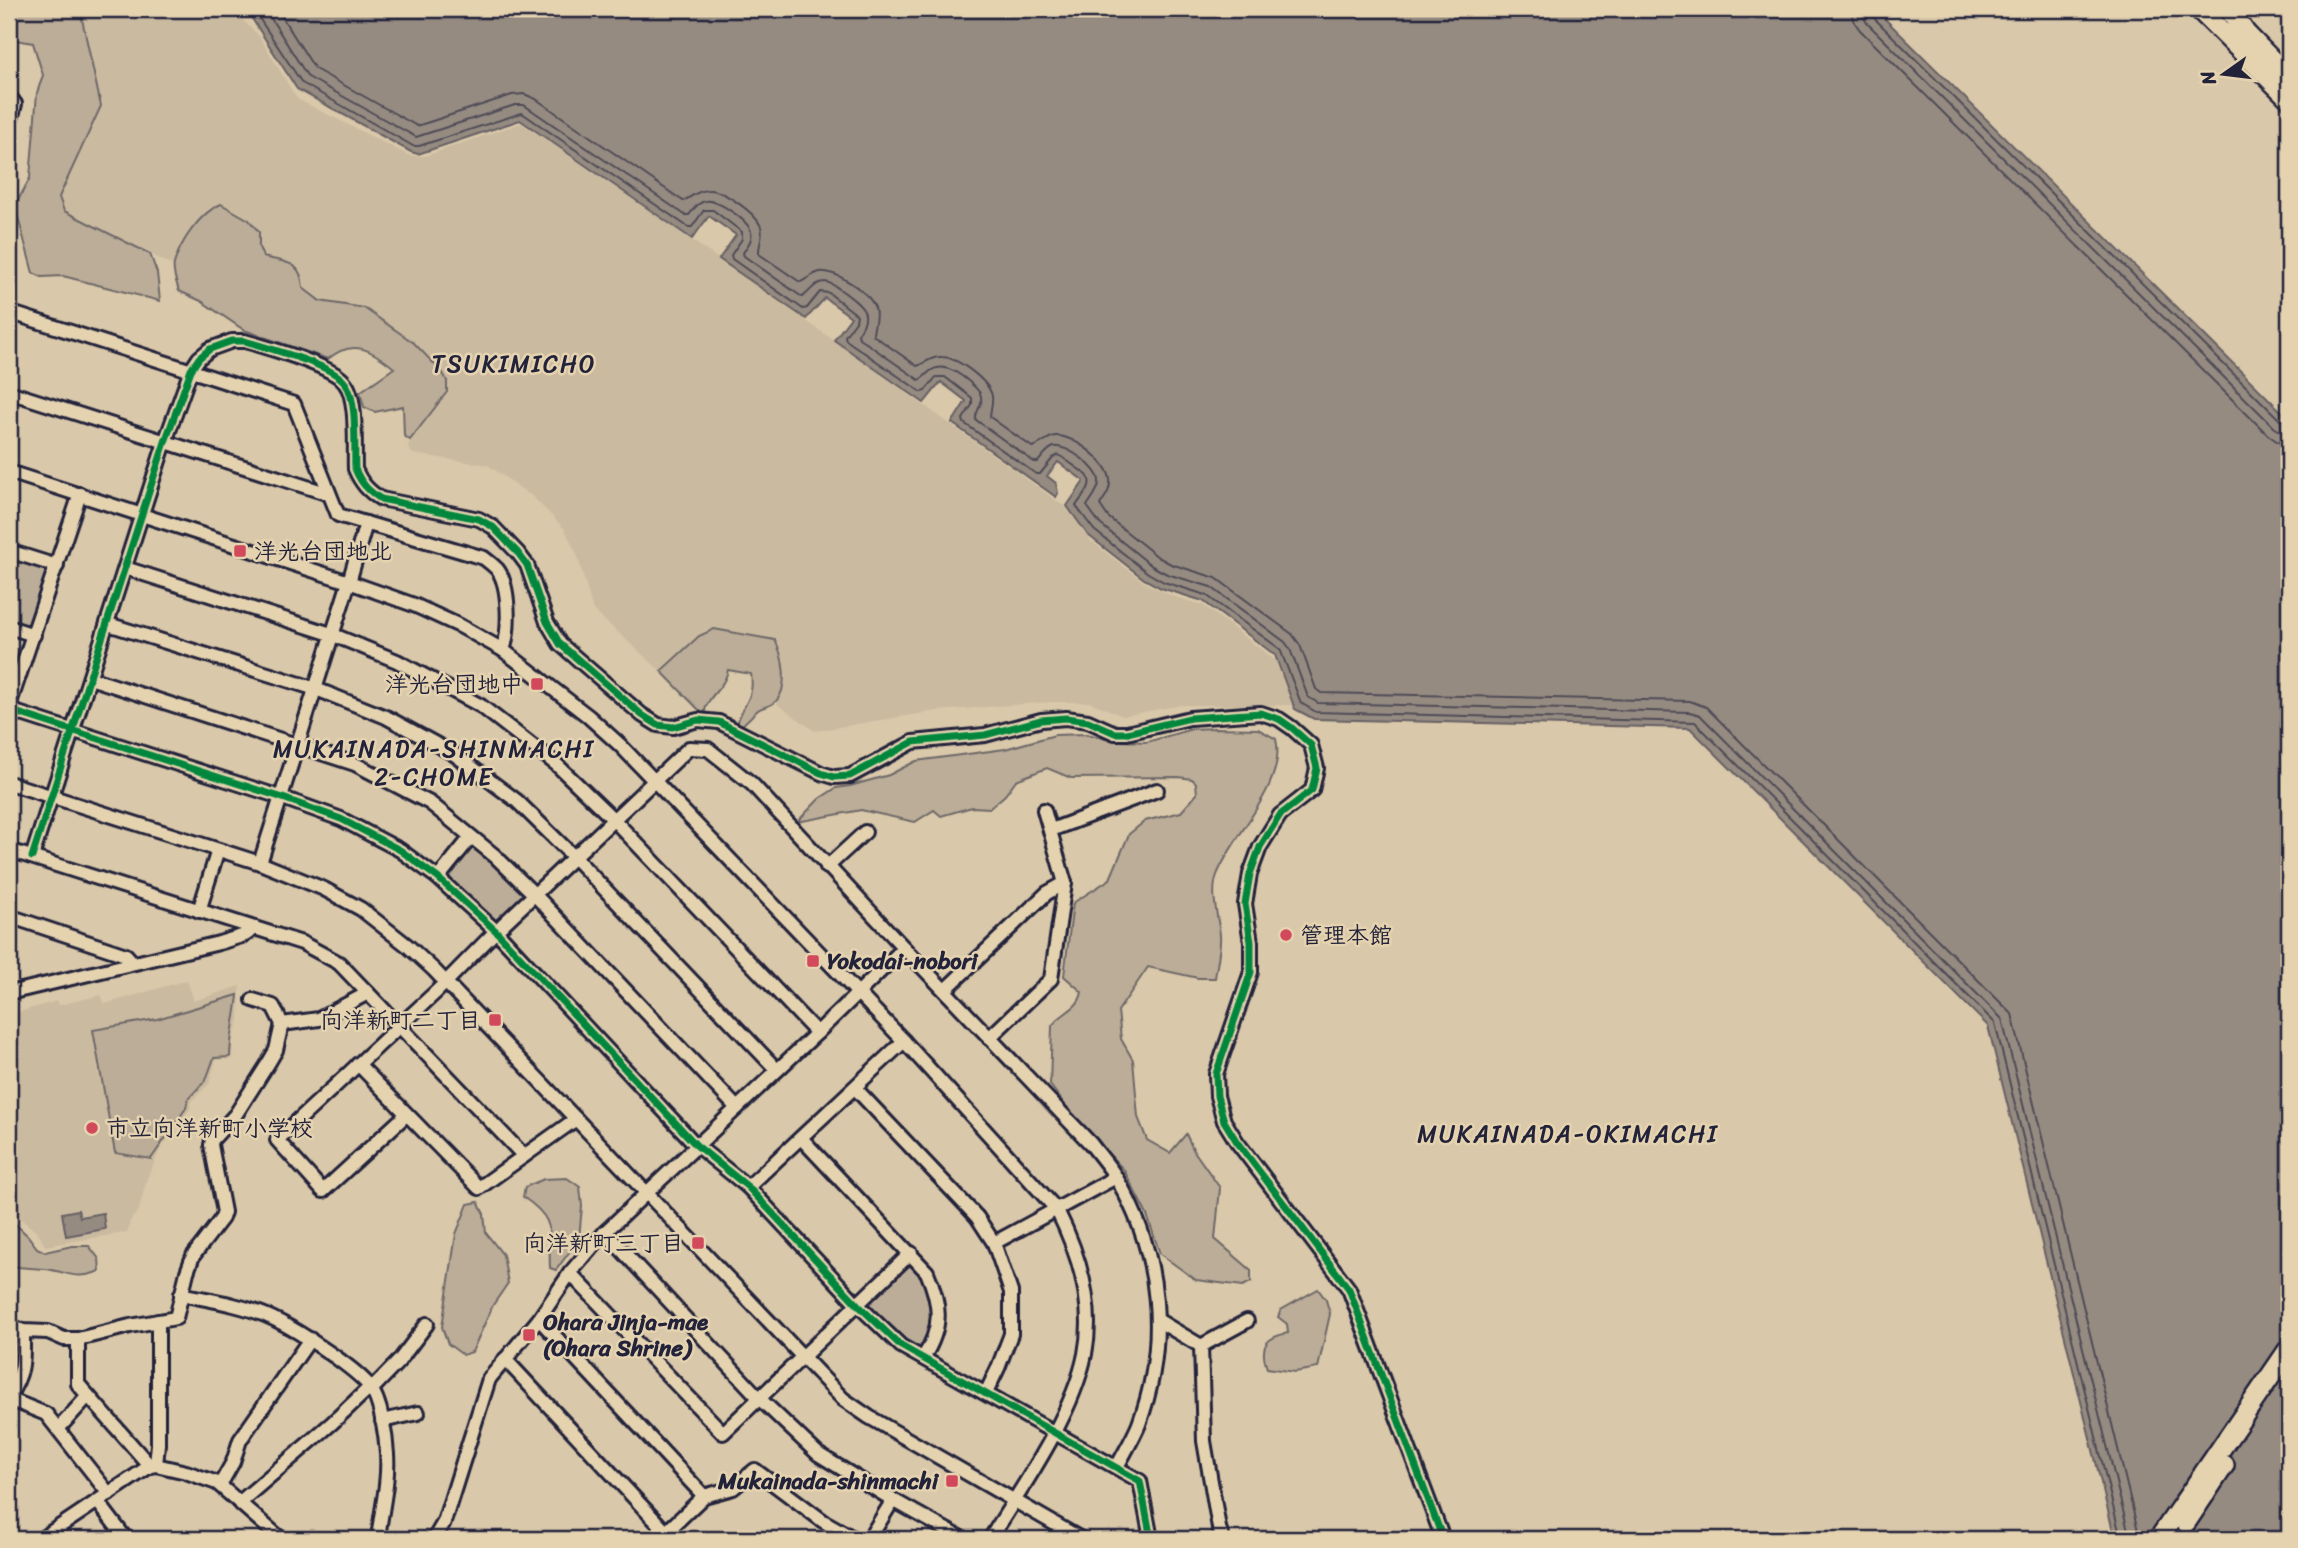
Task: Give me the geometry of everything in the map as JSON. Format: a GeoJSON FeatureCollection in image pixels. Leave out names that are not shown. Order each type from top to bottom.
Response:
{"type":"FeatureCollection","features":[{"type":"Feature","properties":{"kind":"highway"},"geometry":{"type":"LineString","coordinates":[[2199,9],[2262,62],[2289,78]]}},
{"type":"Feature","properties":{"kind":"highway"},"geometry":{"type":"LineString","coordinates":[[2229,9],[2262,62],[2289,98]]}},
{"type":"Feature","properties":{"kind":"highway"},"geometry":{"type":"LineString","coordinates":[[2159,1539],[2289,1349]]}},
{"type":"Feature","properties":{"kind":"highway"},"geometry":{"type":"LineString","coordinates":[[2175,1539],[2289,1373]]}},
{"type":"Feature","properties":{"kind":"street"},"geometry":{"type":"LineString","coordinates":[[9,96],[15,104],[9,127]]}},
{"type":"Feature","properties":{"kind":"street"},"geometry":{"type":"LineString","coordinates":[[9,312],[294,404],[338,515],[484,558],[498,570],[506,589],[507,638],[503,650]]}},
{"type":"Feature","properties":{"kind":"street"},"geometry":{"type":"LineString","coordinates":[[32,857],[165,442],[191,370],[210,349],[232,341],[245,341],[331,370],[346,383],[351,397],[355,469],[369,492],[380,499],[479,519],[494,527],[527,565],[552,633],[560,644],[657,725],[673,727],[698,720],[719,722],[810,768],[834,777],[859,773],[884,756],[913,742],[985,735],[1041,720],[1066,718],[1088,721],[1115,733],[1127,733],[1191,718],[1261,713],[1279,719],[1311,746],[1317,768],[1311,790],[1280,815],[1260,847],[1250,874],[1245,904],[1251,942],[1251,972],[1216,1074],[1217,1096],[1224,1121],[1237,1142],[1349,1289],[1443,1539]]}},
{"type":"Feature","properties":{"kind":"street"},"geometry":{"type":"LineString","coordinates":[[9,392],[329,494]]}},
{"type":"Feature","properties":{"kind":"street"},"geometry":{"type":"LineString","coordinates":[[9,472],[414,605],[503,650],[588,716],[656,782],[904,1041],[1058,1210],[1083,1274],[1087,1315],[1085,1354],[1072,1394],[1054,1432],[990,1539]]}},
{"type":"Feature","properties":{"kind":"street"},"geometry":{"type":"LineString","coordinates":[[80,495],[9,708],[74,732],[341,819],[400,850],[438,878],[496,931],[696,1145],[748,1187],[858,1305],[901,1346],[1140,1481],[1151,1539]]}},
{"type":"Feature","properties":{"kind":"street"},"geometry":{"type":"LineString","coordinates":[[260,863],[366,523]]}},
{"type":"Feature","properties":{"kind":"street"},"geometry":{"type":"LineString","coordinates":[[9,551],[57,566]]}},
{"type":"Feature","properties":{"kind":"street"},"geometry":{"type":"LineString","coordinates":[[125,568],[331,634],[397,661],[481,706],[556,764],[614,820],[817,1032]]}},
{"type":"Feature","properties":{"kind":"street"},"geometry":{"type":"LineString","coordinates":[[108,624],[316,689],[386,717],[454,754],[517,801],[575,857],[777,1070]]}},
{"type":"Feature","properties":{"kind":"street"},"geometry":{"type":"LineString","coordinates":[[9,627],[34,635]]}},
{"type":"Feature","properties":{"kind":"street"},"geometry":{"type":"LineString","coordinates":[[90,678],[355,764],[430,803],[495,856],[535,895],[737,1108]]}},
{"type":"Feature","properties":{"kind":"street"},"geometry":{"type":"LineString","coordinates":[[406,1115],[323,1191],[278,1140],[689,748],[708,749],[752,784],[827,867],[1091,1144],[1116,1177],[1138,1219],[1152,1266],[1159,1321],[1151,1382],[1138,1425],[1117,1467]]}},
{"type":"Feature","properties":{"kind":"street"},"geometry":{"type":"LineString","coordinates":[[9,783],[260,863],[324,890],[360,909],[408,946],[445,982],[843,1399],[869,1417],[1081,1539]]}},
{"type":"Feature","properties":{"kind":"street"},"geometry":{"type":"LineString","coordinates":[[1051,830],[1157,790]]}},
{"type":"Feature","properties":{"kind":"street"},"geometry":{"type":"LineString","coordinates":[[989,1038],[1051,979],[1065,883],[1044,810]]}},
{"type":"Feature","properties":{"kind":"street"},"geometry":{"type":"LineString","coordinates":[[827,867],[864,832]]}},
{"type":"Feature","properties":{"kind":"street"},"geometry":{"type":"LineString","coordinates":[[438,878],[471,836]]}},
{"type":"Feature","properties":{"kind":"street"},"geometry":{"type":"LineString","coordinates":[[9,850],[302,943],[321,952],[339,963],[524,1156]]}},
{"type":"Feature","properties":{"kind":"street"},"geometry":{"type":"LineString","coordinates":[[199,911],[218,850]]}},
{"type":"Feature","properties":{"kind":"street"},"geometry":{"type":"LineString","coordinates":[[945,990],[1047,893],[1065,883]]}},
{"type":"Feature","properties":{"kind":"street"},"geometry":{"type":"LineString","coordinates":[[9,916],[126,955],[133,963]]}},
{"type":"Feature","properties":{"kind":"street"},"geometry":{"type":"LineString","coordinates":[[9,993],[245,935],[255,929]]}},
{"type":"Feature","properties":{"kind":"street"},"geometry":{"type":"LineString","coordinates":[[434,1539],[444,1522],[489,1379],[539,1319],[570,1273],[605,1232],[904,948]]}},
{"type":"Feature","properties":{"kind":"street"},"geometry":{"type":"LineString","coordinates":[[282,1024],[319,1019],[368,993]]}},
{"type":"Feature","properties":{"kind":"street"},"geometry":{"type":"LineString","coordinates":[[9,1325],[23,1331],[48,1332],[64,1339],[78,1339],[176,1318],[193,1255],[224,1212],[212,1140],[236,1114],[269,1062],[282,1024],[273,1006],[253,1000]]}},
{"type":"Feature","properties":{"kind":"street"},"geometry":{"type":"LineString","coordinates":[[748,1187],[904,1041]]}},
{"type":"Feature","properties":{"kind":"street"},"geometry":{"type":"LineString","coordinates":[[358,1064],[479,1188],[576,1119]]}},
{"type":"Feature","properties":{"kind":"street"},"geometry":{"type":"LineString","coordinates":[[855,1088],[977,1217],[995,1243],[1011,1292],[1011,1334],[986,1393]]}},
{"type":"Feature","properties":{"kind":"street"},"geometry":{"type":"LineString","coordinates":[[801,1138],[927,1272],[937,1300],[939,1315],[937,1332],[923,1358]]}},
{"type":"Feature","properties":{"kind":"street"},"geometry":{"type":"LineString","coordinates":[[995,1243],[1116,1177]]}},
{"type":"Feature","properties":{"kind":"street"},"geometry":{"type":"LineString","coordinates":[[605,1232],[760,1399],[818,1454],[963,1539]]}},
{"type":"Feature","properties":{"kind":"street"},"geometry":{"type":"LineString","coordinates":[[570,1273],[723,1433],[911,1254]]}},
{"type":"Feature","properties":{"kind":"street"},"geometry":{"type":"LineString","coordinates":[[181,1294],[267,1315],[310,1339],[342,1362],[371,1388],[382,1421],[387,1452],[388,1484],[378,1539]]}},
{"type":"Feature","properties":{"kind":"street"},"geometry":{"type":"LineString","coordinates":[[539,1319],[704,1496]]}},
{"type":"Feature","properties":{"kind":"street"},"geometry":{"type":"LineString","coordinates":[[41,1539],[153,1465],[158,1444],[158,1321]]}},
{"type":"Feature","properties":{"kind":"street"},"geometry":{"type":"LineString","coordinates":[[1159,1321],[1201,1346]]}},
{"type":"Feature","properties":{"kind":"street"},"geometry":{"type":"LineString","coordinates":[[1201,1346],[1247,1321]]}},
{"type":"Feature","properties":{"kind":"street"},"geometry":{"type":"LineString","coordinates":[[240,1502],[371,1388],[399,1361],[427,1324]]}},
{"type":"Feature","properties":{"kind":"street"},"geometry":{"type":"LineString","coordinates":[[23,1331],[23,1368],[9,1397],[46,1414],[59,1428],[104,1498],[123,1538]]}},
{"type":"Feature","properties":{"kind":"street"},"geometry":{"type":"LineString","coordinates":[[78,1339],[78,1384],[153,1465],[186,1472],[219,1484],[281,1539]]}},
{"type":"Feature","properties":{"kind":"street"},"geometry":{"type":"LineString","coordinates":[[219,1484],[233,1462],[240,1440],[310,1339]]}},
{"type":"Feature","properties":{"kind":"street"},"geometry":{"type":"LineString","coordinates":[[1201,1346],[1204,1441],[1223,1539]]}},
{"type":"Feature","properties":{"kind":"street"},"geometry":{"type":"LineString","coordinates":[[505,1359],[662,1536],[704,1496],[733,1488],[754,1470],[823,1521],[855,1539]]}},
{"type":"Feature","properties":{"kind":"street"},"geometry":{"type":"LineString","coordinates":[[59,1428],[88,1396]]}},
{"type":"Feature","properties":{"kind":"street"},"geometry":{"type":"LineString","coordinates":[[382,1421],[418,1413]]}},
{"type":"Feature","properties":{"kind":"street"},"geometry":{"type":"LineString","coordinates":[[869,1539],[893,1500]]}},
{"type":"Feature","properties":{"kind":"shaded area"},"geometry":{"type":"Polygon","coordinates":[[[9,9],[85,9],[82,19],[101,106],[59,197],[64,211],[150,254],[157,273],[160,301],[63,276],[42,277],[33,273],[15,206],[30,178],[37,93],[43,75],[33,43],[9,39],[9,9]]]}},
{"type":"Feature","properties":{"kind":"shaded area"},"geometry":{"type":"Polygon","coordinates":[[[85,9],[231,9],[259,36],[297,99],[410,156],[425,156],[521,123],[836,342],[1068,509],[1091,541],[1145,583],[1172,596],[1203,605],[1276,661],[1293,705],[1181,705],[1123,716],[1090,702],[1049,702],[936,711],[815,731],[777,704],[783,687],[782,654],[775,640],[714,629],[706,631],[661,671],[593,610],[577,554],[564,528],[534,498],[488,465],[413,454],[408,448],[410,440],[447,392],[447,381],[334,305],[320,301],[303,288],[294,264],[263,257],[259,247],[259,232],[190,230],[174,266],[64,211],[59,197],[101,106],[82,19],[85,9]]]}},
{"type":"Feature","properties":{"kind":"shaded area"},"geometry":{"type":"Polygon","coordinates":[[[221,204],[249,220],[259,232],[259,247],[263,257],[296,267],[303,288],[320,301],[364,308],[414,343],[443,373],[447,381],[447,392],[410,440],[404,436],[403,406],[375,412],[364,407],[360,392],[394,368],[378,356],[354,348],[346,349],[328,359],[244,330],[201,301],[179,291],[174,267],[177,255],[198,221],[221,204]]]}},
{"type":"Feature","properties":{"kind":"shaded area"},"geometry":{"type":"Polygon","coordinates":[[[9,554],[44,565],[48,572],[32,621],[25,625],[9,620],[9,554]]]}},
{"type":"Feature","properties":{"kind":"shaded area"},"geometry":{"type":"Polygon","coordinates":[[[714,629],[775,640],[780,654],[784,679],[781,694],[775,702],[758,710],[741,726],[737,725],[750,696],[751,674],[728,670],[723,683],[708,702],[704,715],[661,671],[699,636],[714,629]]]}},
{"type":"Feature","properties":{"kind":"shaded area"},"geometry":{"type":"Polygon","coordinates":[[[1192,729],[1258,729],[1276,739],[1277,756],[1274,773],[1266,791],[1225,859],[1215,882],[1214,897],[1220,940],[1215,978],[1198,978],[1148,967],[1118,1011],[1121,1039],[1133,1060],[1138,1117],[1147,1140],[1170,1153],[1186,1134],[1194,1151],[1220,1188],[1215,1239],[1251,1270],[1251,1282],[1243,1286],[1196,1280],[1160,1254],[1147,1215],[1124,1170],[1072,1114],[1050,1085],[1052,1026],[1074,1007],[1082,992],[1064,976],[1073,903],[1110,879],[1129,834],[1145,821],[1181,812],[1197,794],[1196,783],[1192,779],[1178,777],[1071,778],[1047,768],[1016,780],[1005,795],[990,808],[972,807],[941,816],[934,810],[915,822],[861,810],[797,822],[819,799],[836,788],[889,775],[916,761],[1005,749],[1055,735],[1086,734],[1120,741],[1147,742],[1192,729]]]}},
{"type":"Feature","properties":{"kind":"shaded area"},"geometry":{"type":"Polygon","coordinates":[[[467,845],[474,845],[523,891],[523,899],[499,921],[493,921],[447,877],[447,873],[467,845]]]}},
{"type":"Feature","properties":{"kind":"shaded area","name":"市立向洋新町小学校"},"geometry":{"type":"Polygon","coordinates":[[[187,980],[194,1001],[240,986],[239,1020],[233,1038],[232,1059],[216,1060],[209,1084],[191,1101],[190,1109],[161,1148],[147,1178],[139,1210],[130,1221],[128,1232],[45,1246],[38,1233],[21,1219],[17,1200],[9,1186],[9,1015],[57,1001],[59,1005],[101,995],[105,1004],[187,980]]]}},
{"type":"Feature","properties":{"kind":"shaded area"},"geometry":{"type":"Polygon","coordinates":[[[238,995],[230,1057],[214,1058],[206,1080],[188,1099],[186,1108],[151,1159],[115,1153],[93,1030],[157,1019],[238,995]]]}},
{"type":"Feature","properties":{"kind":"shaded area"},"geometry":{"type":"Polygon","coordinates":[[[567,1178],[580,1187],[582,1206],[579,1239],[556,1270],[550,1268],[550,1235],[546,1220],[534,1205],[523,1197],[525,1187],[544,1179],[567,1178]]]}},
{"type":"Feature","properties":{"kind":"shaded area"},"geometry":{"type":"Polygon","coordinates":[[[478,1202],[484,1214],[486,1233],[503,1255],[508,1283],[493,1305],[472,1352],[463,1355],[448,1344],[442,1327],[456,1234],[468,1204],[478,1202]]]}},
{"type":"Feature","properties":{"kind":"shaded area"},"geometry":{"type":"Polygon","coordinates":[[[9,1213],[11,1220],[37,1248],[45,1252],[72,1246],[89,1246],[99,1259],[100,1271],[78,1276],[11,1266],[9,1213]]]}},
{"type":"Feature","properties":{"kind":"shaded area"},"geometry":{"type":"Polygon","coordinates":[[[907,1265],[914,1265],[928,1285],[934,1305],[929,1335],[917,1350],[897,1338],[867,1307],[867,1303],[907,1265]]]}},
{"type":"Feature","properties":{"kind":"shaded area"},"geometry":{"type":"Polygon","coordinates":[[[1318,1289],[1326,1300],[1330,1314],[1318,1368],[1295,1372],[1267,1368],[1264,1354],[1266,1344],[1274,1337],[1288,1333],[1287,1324],[1278,1317],[1281,1310],[1318,1289]]]}},
{"type":"Feature","properties":{"kind":"water"},"geometry":{"type":"Polygon","coordinates":[[[242,9],[1875,9],[2289,419],[2289,1539],[2115,1539],[1988,1026],[1690,728],[1314,719],[1295,709],[1275,655],[1203,601],[1161,588],[1144,579],[1088,535],[1067,506],[1084,481],[1058,462],[1047,476],[1056,483],[1056,497],[952,423],[966,401],[941,382],[924,403],[834,340],[851,317],[825,298],[806,319],[719,259],[736,235],[709,216],[692,239],[520,120],[418,154],[411,152],[297,89],[251,17],[242,9]]]}},
{"type":"Feature","properties":{"kind":"water"},"geometry":{"type":"Polygon","coordinates":[[[78,1210],[80,1217],[103,1213],[105,1229],[66,1236],[62,1213],[78,1210]]]}},
{"type":"Feature","properties":{"kind":"cycle path"},"geometry":{"type":"LineString","coordinates":[[32,857],[165,442],[191,370],[199,358],[210,349],[232,341],[245,341],[283,353],[338,376],[345,383],[352,400],[355,469],[365,486],[381,499],[479,519],[493,527],[527,565],[547,622],[560,644],[642,715],[658,725],[673,727],[698,720],[719,722],[834,777],[850,776],[913,742],[985,735],[1041,720],[1066,718],[1088,721],[1115,733],[1127,733],[1190,718],[1261,713],[1279,719],[1311,745],[1317,768],[1312,790],[1280,815],[1260,847],[1250,874],[1245,904],[1251,942],[1251,972],[1216,1074],[1217,1096],[1224,1121],[1237,1142],[1349,1289],[1443,1539]]}},
{"type":"Feature","properties":{"kind":"cycle path"},"geometry":{"type":"LineString","coordinates":[[9,710],[280,797],[341,819],[400,850],[438,878],[496,931],[696,1145],[748,1187],[858,1305],[901,1346],[1140,1481],[1151,1539]]}},
{"type":"Feature","properties":{"kind":"place","name":"洋光台団地北"},"geometry":{"type":"Point","coordinates":[240,551]}},
{"type":"Feature","properties":{"kind":"place","name":"洋光台団地中"},"geometry":{"type":"Point","coordinates":[537,684]}},
{"type":"Feature","properties":{"kind":"place","name":"管理本館"},"geometry":{"type":"Point","coordinates":[1286,935]}},
{"type":"Feature","properties":{"kind":"place","name":"Yokodai-nobori"},"geometry":{"type":"Point","coordinates":[813,961]}},
{"type":"Feature","properties":{"kind":"place","name":"向洋新町二丁目"},"geometry":{"type":"Point","coordinates":[495,1020]}},
{"type":"Feature","properties":{"kind":"place","name":"市立向洋新町小学校"},"geometry":{"type":"Point","coordinates":[92,1128]}},
{"type":"Feature","properties":{"kind":"place","name":"向洋新町三丁目"},"geometry":{"type":"Point","coordinates":[698,1243]}},
{"type":"Feature","properties":{"kind":"place","name":"Ohara Jinja-mae (Ohara Shrine)"},"geometry":{"type":"Point","coordinates":[529,1335]}},
{"type":"Feature","properties":{"kind":"place","name":"Mukainada-shinmachi"},"geometry":{"type":"Point","coordinates":[952,1481]}},
{"type":"Feature","properties":{"kind":"district","name":"TSUKIMICHO"},"geometry":{"type":"Point","coordinates":[514,364]}},
{"type":"Feature","properties":{"kind":"district","name":"MUKAINADA-SHINMACHI 2-CHOME"},"geometry":{"type":"Point","coordinates":[434,763]}},
{"type":"Feature","properties":{"kind":"district","name":"MUKAINADA-OKIMACHI"},"geometry":{"type":"Point","coordinates":[1568,1134]}}]}
